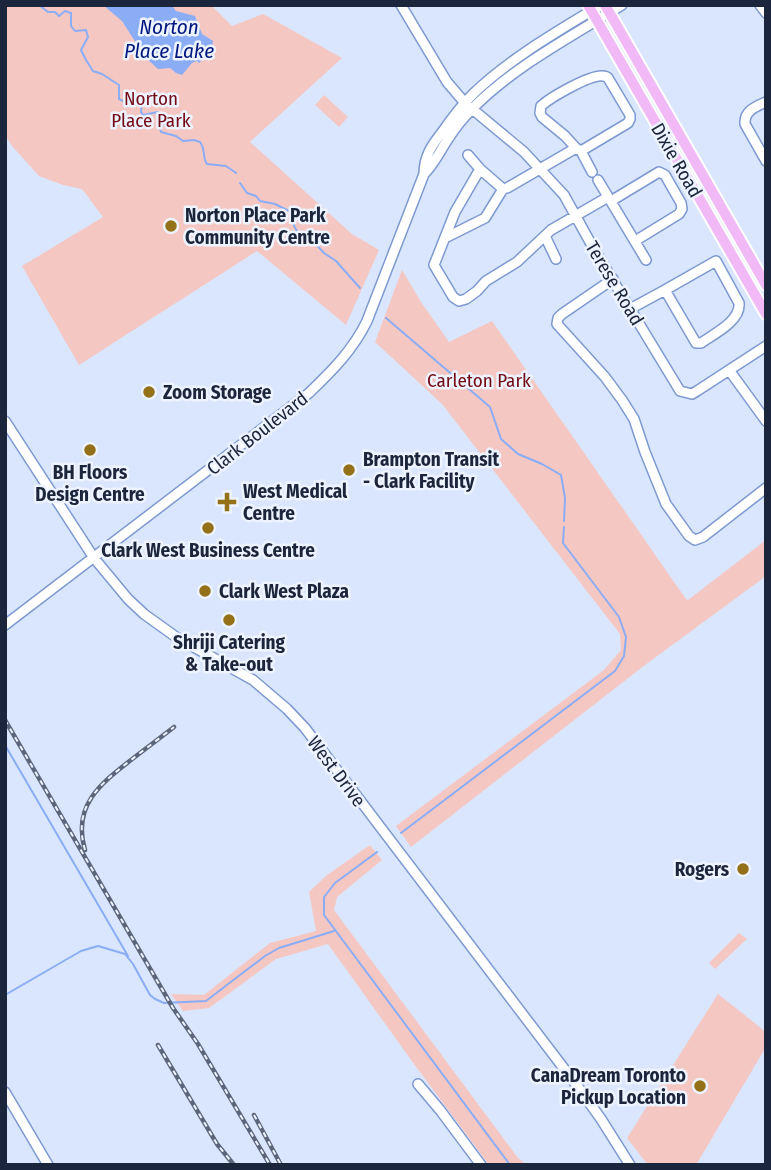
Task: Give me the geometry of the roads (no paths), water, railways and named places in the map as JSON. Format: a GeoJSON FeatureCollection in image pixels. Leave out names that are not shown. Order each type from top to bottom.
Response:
{"type":"FeatureCollection","features":[{"type":"Feature","properties":{"kind":"main road","name":"Dixie Road"},"geometry":{"type":"LineString","coordinates":[[599,10],[766,285]]}},
{"type":"Feature","properties":{"kind":"main road","name":"Dixie Road"},"geometry":{"type":"LineString","coordinates":[[599,10],[766,314]]}},
{"type":"Feature","properties":{"kind":"street","name":"Terese Road"},"geometry":{"type":"LineString","coordinates":[[401,5],[446,82],[468,106],[524,152],[564,195],[680,391],[692,394],[766,346]]}},
{"type":"Feature","properties":{"kind":"street","name":"Clark Boulevard"},"geometry":{"type":"LineString","coordinates":[[5,625],[309,393],[345,356],[367,321],[424,174],[434,164],[468,106],[491,78],[539,43],[599,10],[622,5]]}},
{"type":"Feature","properties":{"kind":"street"},"geometry":{"type":"LineString","coordinates":[[760,5],[766,13]]}},
{"type":"Feature","properties":{"kind":"street"},"geometry":{"type":"LineString","coordinates":[[445,238],[485,218],[503,189],[540,168],[578,150],[628,123],[629,114],[606,76],[581,82],[541,106],[542,117],[578,150],[592,172]]}},
{"type":"Feature","properties":{"kind":"street"},"geometry":{"type":"LineString","coordinates":[[766,102],[752,109],[745,119],[745,124],[766,161]]}},
{"type":"Feature","properties":{"kind":"street"},"geometry":{"type":"LineString","coordinates":[[468,155],[503,189]]}},
{"type":"Feature","properties":{"kind":"street"},"geometry":{"type":"LineString","coordinates":[[480,169],[455,212],[434,265],[453,297],[459,301],[466,299],[486,281],[517,262],[551,230],[659,172],[664,175],[682,209],[679,214],[635,241]]}},
{"type":"Feature","properties":{"kind":"street"},"geometry":{"type":"LineString","coordinates":[[598,180],[646,260]]}},
{"type":"Feature","properties":{"kind":"street"},"geometry":{"type":"LineString","coordinates":[[545,236],[556,259]]}},
{"type":"Feature","properties":{"kind":"street"},"geometry":{"type":"LineString","coordinates":[[631,309],[716,261],[740,308],[728,323],[701,343],[696,342],[665,290]]}},
{"type":"Feature","properties":{"kind":"street"},"geometry":{"type":"LineString","coordinates":[[612,279],[562,314],[557,324],[605,377],[634,419],[666,504],[689,536],[695,540],[703,537],[766,488]]}},
{"type":"Feature","properties":{"kind":"street"},"geometry":{"type":"LineString","coordinates":[[729,370],[766,421]]}},
{"type":"Feature","properties":{"kind":"street","name":"West Drive"},"geometry":{"type":"LineString","coordinates":[[5,421],[93,558],[115,585],[144,614],[176,638],[253,680],[297,720],[578,1087],[630,1165]]}},
{"type":"Feature","properties":{"kind":"street"},"geometry":{"type":"LineString","coordinates":[[418,1084],[481,1165]]}},
{"type":"Feature","properties":{"kind":"street"},"geometry":{"type":"LineString","coordinates":[[5,1092],[48,1165]]}},
{"type":"Feature","properties":{"kind":"water","name":"Norton Place Lake"},"geometry":{"type":"Polygon","coordinates":[[[103,5],[171,5],[176,11],[195,16],[202,34],[213,41],[212,51],[199,63],[192,63],[182,75],[170,68],[158,69],[145,57],[122,21],[103,5]]]}},
{"type":"Feature","properties":{"kind":"waterway"},"geometry":{"type":"LineString","coordinates":[[39,5],[59,16],[65,11],[71,13],[71,26],[75,31],[86,30],[88,37],[81,50],[93,71],[119,85],[119,99],[123,101],[135,95],[142,102],[143,115],[158,112],[163,124],[161,132],[183,141],[200,142],[207,164],[226,166],[236,173]]}},
{"type":"Feature","properties":{"kind":"waterway"},"geometry":{"type":"LineString","coordinates":[[240,183],[247,193],[256,196],[260,201],[275,204],[293,213],[297,231],[311,239],[336,261],[360,288]]}},
{"type":"Feature","properties":{"kind":"waterway"},"geometry":{"type":"LineString","coordinates":[[386,318],[490,407],[501,439],[518,454],[561,475],[565,498],[564,521]]}},
{"type":"Feature","properties":{"kind":"waterway"},"geometry":{"type":"LineString","coordinates":[[401,833],[615,671],[624,656],[626,637],[619,617],[563,543],[564,527]]}},
{"type":"Feature","properties":{"kind":"waterway"},"geometry":{"type":"LineString","coordinates":[[5,745],[128,956]]}},
{"type":"Feature","properties":{"kind":"waterway"},"geometry":{"type":"LineString","coordinates":[[377,852],[335,883],[324,897],[324,915],[510,1165]]}},
{"type":"Feature","properties":{"kind":"waterway"},"geometry":{"type":"LineString","coordinates":[[5,995],[81,951],[98,946],[125,954],[155,999],[164,1003],[206,1001],[279,948],[334,931]]}},
{"type":"Feature","properties":{"kind":"railway"},"geometry":{"type":"LineString","coordinates":[[5,720],[173,1008],[198,1044],[270,1165]]}},
{"type":"Feature","properties":{"kind":"railway"},"geometry":{"type":"LineString","coordinates":[[85,850],[82,821],[99,787],[174,727]]}},
{"type":"Feature","properties":{"kind":"railway"},"geometry":{"type":"LineString","coordinates":[[158,1045],[217,1144],[234,1165]]}},
{"type":"Feature","properties":{"kind":"railway"},"geometry":{"type":"LineString","coordinates":[[254,1115],[281,1165]]}},
{"type":"Feature","properties":{"kind":"place","name":"Norton Place Park Community Centre"},"geometry":{"type":"Point","coordinates":[171,226]}},
{"type":"Feature","properties":{"kind":"place","name":"Zoom Storage"},"geometry":{"type":"Point","coordinates":[149,392]}},
{"type":"Feature","properties":{"kind":"place","name":"BH Floors Design Centre"},"geometry":{"type":"Point","coordinates":[90,450]}},
{"type":"Feature","properties":{"kind":"place","name":"Brampton Transit - Clark Facility"},"geometry":{"type":"Point","coordinates":[349,470]}},
{"type":"Feature","properties":{"kind":"place","name":"West Medical Centre"},"geometry":{"type":"Point","coordinates":[227,502]}},
{"type":"Feature","properties":{"kind":"place","name":"Clark West Business Centre"},"geometry":{"type":"Point","coordinates":[208,528]}},
{"type":"Feature","properties":{"kind":"place","name":"Clark West Plaza"},"geometry":{"type":"Point","coordinates":[205,591]}},
{"type":"Feature","properties":{"kind":"place","name":"Shriji Catering & Take-out"},"geometry":{"type":"Point","coordinates":[229,620]}},
{"type":"Feature","properties":{"kind":"place","name":"Rogers"},"geometry":{"type":"Point","coordinates":[743,869]}},
{"type":"Feature","properties":{"kind":"place","name":"CanaDream Toronto Pickup Location"},"geometry":{"type":"Point","coordinates":[700,1086]}},
{"type":"Feature","properties":{"kind":"park label","name":"Norton Place Park"},"geometry":{"type":"Point","coordinates":[151,109]}},
{"type":"Feature","properties":{"kind":"park label","name":"Carleton Park"},"geometry":{"type":"Point","coordinates":[479,380]}}]}
